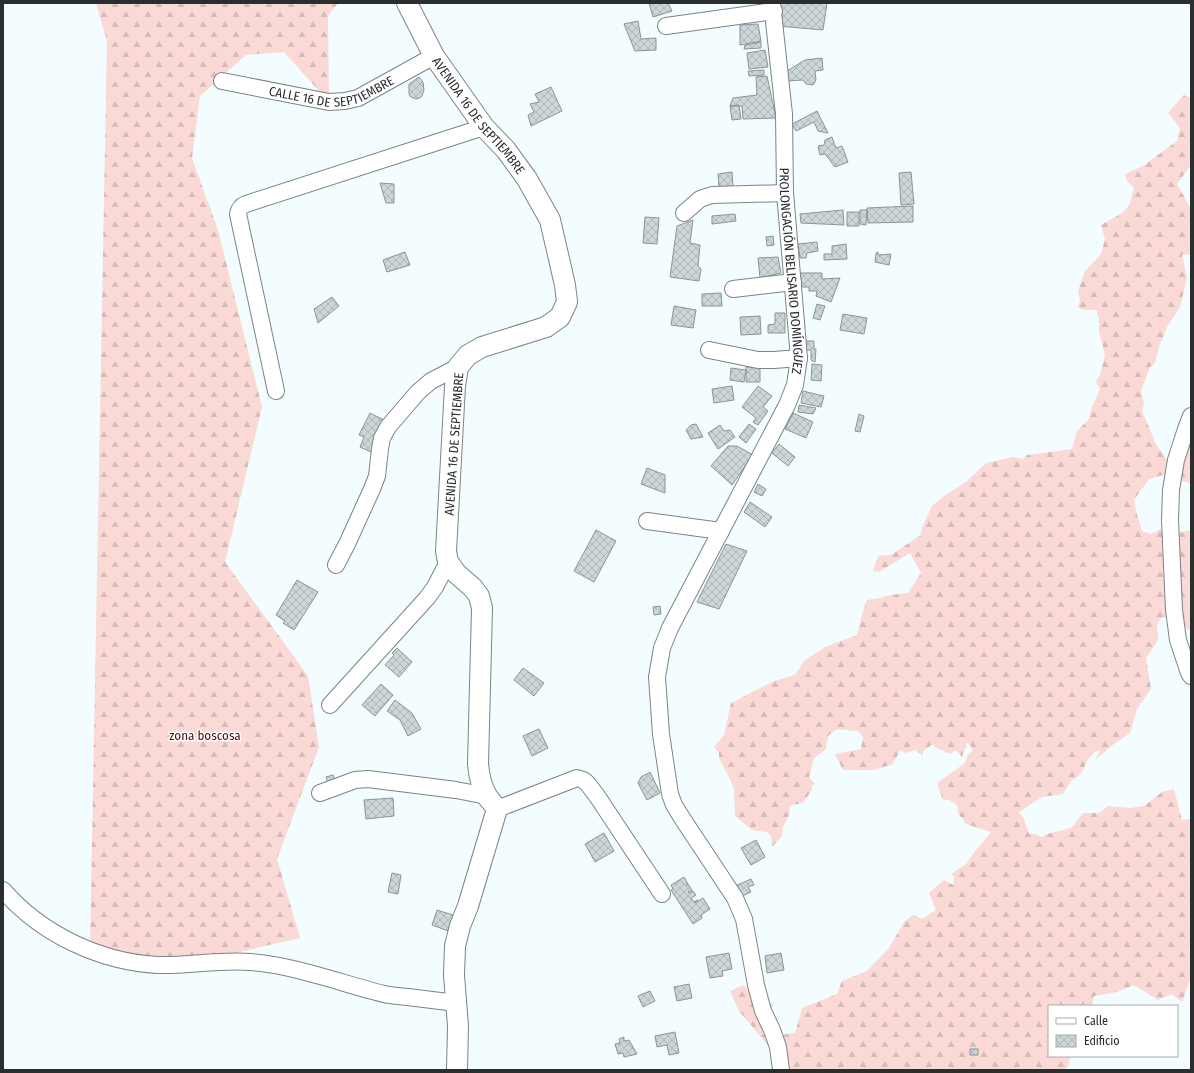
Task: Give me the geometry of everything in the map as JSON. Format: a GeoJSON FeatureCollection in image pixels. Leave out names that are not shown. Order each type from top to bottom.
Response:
{"type":"FeatureCollection","features":[{"type":"Feature","properties":{"kind":"street","name":"AVENIDA 16 DE SEPTIEMBRE"},"geometry":{"type":"LineString","coordinates":[[407,3],[434,56],[484,127],[506,150],[527,179],[550,220],[565,284],[567,302],[560,317],[546,327],[482,347],[468,355],[458,367],[455,386],[446,551],[448,562]]}},
{"type":"Feature","properties":{"kind":"street"},"geometry":{"type":"LineString","coordinates":[[666,26],[773,7]]}},
{"type":"Feature","properties":{"kind":"street","name":"PROLONGACIÓN BELISARIO DOMÍNGUEZ"},"geometry":{"type":"LineString","coordinates":[[773,7],[784,114],[785,193],[799,358],[795,385],[787,406],[670,628],[662,648],[657,678],[661,734],[670,794],[674,805],[682,818],[736,898],[744,919],[762,1011],[772,1030],[778,1047],[781,1070]]}},
{"type":"Feature","properties":{"kind":"street","name":"CALLE 16 DE SEPTIEMBRE"},"geometry":{"type":"LineString","coordinates":[[222,80],[328,102],[345,101],[358,98],[376,89],[434,56]]}},
{"type":"Feature","properties":{"kind":"street"},"geometry":{"type":"LineString","coordinates":[[276,391],[238,214],[241,206],[484,127]]}},
{"type":"Feature","properties":{"kind":"street"},"geometry":{"type":"LineString","coordinates":[[684,213],[700,199],[712,195],[785,193]]}},
{"type":"Feature","properties":{"kind":"street"},"geometry":{"type":"LineString","coordinates":[[733,289],[792,282]]}},
{"type":"Feature","properties":{"kind":"street"},"geometry":{"type":"LineString","coordinates":[[709,350],[758,360],[799,358]]}},
{"type":"Feature","properties":{"kind":"street"},"geometry":{"type":"LineString","coordinates":[[336,565],[347,544],[377,476],[382,438],[388,427],[418,392],[431,381],[458,367]]}},
{"type":"Feature","properties":{"kind":"street"},"geometry":{"type":"LineString","coordinates":[[1191,416],[1176,460],[1171,490],[1170,520],[1174,610],[1178,640],[1191,676]]}},
{"type":"Feature","properties":{"kind":"street"},"geometry":{"type":"LineString","coordinates":[[647,521],[721,531]]}},
{"type":"Feature","properties":{"kind":"street"},"geometry":{"type":"LineString","coordinates":[[330,705],[427,598],[435,587],[448,562],[456,573],[473,588],[479,596],[482,608],[478,764],[482,783],[492,803],[468,906],[460,926],[455,946],[454,974],[458,1026],[457,1070]]}},
{"type":"Feature","properties":{"kind":"street"},"geometry":{"type":"LineString","coordinates":[[320,792],[355,780],[368,779],[456,790],[492,803],[566,783],[577,778],[587,783],[597,796],[662,894]]}},
{"type":"Feature","properties":{"kind":"street"},"geometry":{"type":"LineString","coordinates":[[3,890],[10,899],[48,929],[77,945],[104,956],[125,961],[157,964],[183,965],[221,962],[251,962],[293,969],[386,995],[456,1003]]}},
{"type":"Feature","properties":{"kind":"green space","name":"zona boscosa"},"geometry":{"type":"Polygon","coordinates":[[[96,3],[338,3],[328,16],[329,102],[284,52],[246,55],[200,96],[192,158],[218,230],[262,407],[225,562],[308,676],[319,747],[277,859],[300,938],[183,965],[90,950],[107,41],[96,3]]]}},
{"type":"Feature","properties":{"kind":"green space"},"geometry":{"type":"Polygon","coordinates":[[[1184,95],[1191,98],[1191,165],[1177,184],[1191,209],[1191,255],[1182,254],[1187,278],[1180,307],[1167,327],[1160,344],[1155,363],[1150,367],[1141,391],[1144,403],[1142,411],[1156,444],[1167,460],[1171,454],[1169,451],[1179,445],[1191,427],[1191,484],[1167,474],[1149,479],[1134,500],[1142,531],[1151,534],[1163,528],[1173,534],[1191,530],[1191,631],[1175,620],[1162,617],[1157,625],[1158,640],[1146,658],[1151,689],[1137,709],[1130,733],[1095,760],[1100,750],[1094,752],[1087,761],[1081,774],[1071,781],[1063,794],[1042,797],[1019,812],[1024,819],[1029,834],[1036,834],[1042,837],[1070,828],[1076,823],[1083,813],[1099,813],[1108,806],[1130,808],[1144,806],[1162,792],[1174,789],[1182,820],[1191,819],[1191,946],[1189,951],[1191,954],[1191,978],[1182,1002],[1172,994],[1158,1000],[1134,985],[1117,992],[1094,996],[1092,1005],[1048,1005],[1048,1057],[1070,1057],[1069,1065],[1064,1070],[789,1070],[739,1011],[730,991],[743,985],[759,998],[773,1004],[769,1022],[762,1034],[774,1040],[780,1035],[795,1033],[802,1008],[837,994],[842,981],[867,971],[889,948],[904,922],[913,915],[922,919],[936,910],[929,893],[944,880],[953,885],[954,877],[951,874],[966,864],[991,832],[966,824],[958,813],[957,805],[949,800],[943,800],[937,783],[965,763],[968,755],[973,750],[968,743],[966,744],[967,747],[962,757],[956,750],[950,754],[935,747],[933,744],[923,751],[923,756],[915,750],[906,753],[900,750],[893,764],[874,770],[843,770],[835,754],[861,749],[863,737],[858,731],[837,729],[828,736],[826,749],[814,758],[809,777],[815,784],[812,786],[812,790],[803,803],[792,805],[790,807],[789,815],[783,827],[782,836],[772,847],[771,836],[767,832],[752,830],[735,816],[734,787],[719,758],[719,753],[714,747],[724,735],[731,703],[774,681],[795,675],[804,661],[825,647],[857,635],[867,600],[889,595],[908,593],[921,573],[910,553],[879,572],[873,571],[878,556],[891,555],[921,535],[922,528],[932,506],[944,496],[966,482],[986,463],[1013,457],[1023,459],[1027,455],[1072,449],[1077,431],[1089,419],[1091,409],[1100,390],[1096,381],[1100,375],[1105,355],[1099,331],[1099,318],[1096,310],[1085,310],[1078,308],[1080,299],[1078,291],[1085,271],[1101,254],[1105,239],[1101,225],[1122,213],[1129,206],[1134,188],[1127,181],[1125,174],[1143,166],[1177,141],[1180,128],[1168,113],[1184,95]]]}},
{"type":"Feature","properties":{"kind":"building"},"geometry":{"type":"Polygon","coordinates":[[[649,3],[668,3],[672,11],[653,17],[649,3]]]}},
{"type":"Feature","properties":{"kind":"building"},"geometry":{"type":"Polygon","coordinates":[[[777,3],[827,3],[823,30],[778,26],[777,3]]]}},
{"type":"Feature","properties":{"kind":"building"},"geometry":{"type":"Polygon","coordinates":[[[638,21],[641,39],[656,38],[656,50],[635,51],[624,24],[638,21]]]}},
{"type":"Feature","properties":{"kind":"building"},"geometry":{"type":"Polygon","coordinates":[[[758,24],[761,41],[740,45],[740,25],[758,24]]]}},
{"type":"Feature","properties":{"kind":"building"},"geometry":{"type":"Polygon","coordinates":[[[761,42],[761,48],[744,49],[745,45],[761,42]]]}},
{"type":"Feature","properties":{"kind":"building"},"geometry":{"type":"Polygon","coordinates":[[[765,50],[768,67],[749,69],[747,53],[765,50]]]}},
{"type":"Feature","properties":{"kind":"building"},"geometry":{"type":"Polygon","coordinates":[[[822,58],[823,70],[815,71],[816,80],[813,85],[806,84],[803,80],[788,81],[787,71],[805,60],[822,58]]]}},
{"type":"Feature","properties":{"kind":"building"},"geometry":{"type":"Polygon","coordinates":[[[764,70],[764,75],[749,76],[748,71],[764,70]]]}},
{"type":"Feature","properties":{"kind":"building"},"geometry":{"type":"Polygon","coordinates":[[[767,76],[776,118],[743,119],[742,106],[730,106],[733,98],[757,95],[756,77],[767,76]]]}},
{"type":"Feature","properties":{"kind":"building"},"geometry":{"type":"Polygon","coordinates":[[[419,77],[423,82],[424,90],[422,96],[416,99],[411,97],[409,94],[409,84],[419,77]]]}},
{"type":"Feature","properties":{"kind":"building"},"geometry":{"type":"Polygon","coordinates":[[[551,87],[562,111],[531,126],[528,115],[534,112],[530,104],[539,102],[535,94],[551,87]]]}},
{"type":"Feature","properties":{"kind":"building"},"geometry":{"type":"Polygon","coordinates":[[[739,105],[741,119],[732,120],[730,106],[739,105]]]}},
{"type":"Feature","properties":{"kind":"building"},"geometry":{"type":"Polygon","coordinates":[[[817,111],[828,133],[818,131],[814,122],[796,131],[792,124],[817,111]]]}},
{"type":"Feature","properties":{"kind":"building"},"geometry":{"type":"Polygon","coordinates":[[[832,137],[836,148],[842,146],[848,162],[835,167],[825,154],[820,155],[818,146],[824,145],[825,140],[832,137]]]}},
{"type":"Feature","properties":{"kind":"building"},"geometry":{"type":"Polygon","coordinates":[[[732,172],[733,187],[719,188],[718,174],[732,172]]]}},
{"type":"Feature","properties":{"kind":"building"},"geometry":{"type":"Polygon","coordinates":[[[911,172],[914,204],[901,205],[899,173],[911,172]]]}},
{"type":"Feature","properties":{"kind":"building"},"geometry":{"type":"Polygon","coordinates":[[[380,183],[394,184],[394,203],[386,203],[380,183]]]}},
{"type":"Feature","properties":{"kind":"building"},"geometry":{"type":"Polygon","coordinates":[[[913,206],[913,222],[868,223],[867,208],[913,206]]]}},
{"type":"Feature","properties":{"kind":"building"},"geometry":{"type":"Polygon","coordinates":[[[843,210],[844,225],[801,223],[800,214],[843,210]]]}},
{"type":"Feature","properties":{"kind":"building"},"geometry":{"type":"Polygon","coordinates":[[[860,210],[867,210],[866,225],[860,224],[860,210]]]}},
{"type":"Feature","properties":{"kind":"building"},"geometry":{"type":"Polygon","coordinates":[[[847,212],[859,212],[859,226],[847,226],[847,212]]]}},
{"type":"Feature","properties":{"kind":"building"},"geometry":{"type":"Polygon","coordinates":[[[735,214],[736,221],[712,224],[712,216],[735,214]]]}},
{"type":"Feature","properties":{"kind":"building"},"geometry":{"type":"Polygon","coordinates":[[[645,217],[659,218],[657,244],[643,243],[645,217]]]}},
{"type":"Feature","properties":{"kind":"building"},"geometry":{"type":"Polygon","coordinates":[[[693,220],[690,243],[700,245],[698,266],[701,269],[699,281],[670,277],[677,226],[693,220]]]}},
{"type":"Feature","properties":{"kind":"building"},"geometry":{"type":"Polygon","coordinates":[[[773,236],[774,245],[767,246],[766,237],[773,236]]]}},
{"type":"Feature","properties":{"kind":"building"},"geometry":{"type":"Polygon","coordinates":[[[817,242],[818,251],[807,253],[806,258],[800,258],[798,244],[817,242]]]}},
{"type":"Feature","properties":{"kind":"building"},"geometry":{"type":"Polygon","coordinates":[[[846,244],[847,259],[824,260],[824,254],[832,254],[832,246],[846,244]]]}},
{"type":"Feature","properties":{"kind":"building"},"geometry":{"type":"Polygon","coordinates":[[[405,252],[410,265],[387,272],[383,260],[405,252]]]}},
{"type":"Feature","properties":{"kind":"building"},"geometry":{"type":"Polygon","coordinates":[[[878,252],[878,255],[891,254],[889,265],[875,262],[876,253],[878,252]]]}},
{"type":"Feature","properties":{"kind":"building"},"geometry":{"type":"Polygon","coordinates":[[[778,257],[781,273],[760,278],[758,258],[778,257]]]}},
{"type":"Feature","properties":{"kind":"building"},"geometry":{"type":"Polygon","coordinates":[[[798,273],[822,273],[822,279],[840,278],[831,302],[816,296],[817,291],[809,291],[809,287],[799,287],[798,273]]]}},
{"type":"Feature","properties":{"kind":"building"},"geometry":{"type":"Polygon","coordinates":[[[721,293],[722,306],[702,306],[702,294],[721,293]]]}},
{"type":"Feature","properties":{"kind":"building"},"geometry":{"type":"Polygon","coordinates":[[[332,297],[339,306],[318,323],[314,309],[332,297]]]}},
{"type":"Feature","properties":{"kind":"building"},"geometry":{"type":"Polygon","coordinates":[[[817,304],[825,306],[820,320],[813,318],[817,304]]]}},
{"type":"Feature","properties":{"kind":"building"},"geometry":{"type":"Polygon","coordinates":[[[674,306],[696,310],[693,328],[671,325],[674,306]]]}},
{"type":"Feature","properties":{"kind":"building"},"geometry":{"type":"Polygon","coordinates":[[[775,313],[785,313],[785,333],[768,333],[768,325],[775,324],[775,313]]]}},
{"type":"Feature","properties":{"kind":"building"},"geometry":{"type":"Polygon","coordinates":[[[843,314],[867,318],[864,334],[840,330],[843,314]]]}},
{"type":"Feature","properties":{"kind":"building"},"geometry":{"type":"Polygon","coordinates":[[[760,316],[761,334],[741,335],[740,317],[760,316]]]}},
{"type":"Feature","properties":{"kind":"building"},"geometry":{"type":"Polygon","coordinates":[[[804,341],[814,341],[814,349],[816,349],[815,362],[811,360],[811,350],[803,350],[804,341]]]}},
{"type":"Feature","properties":{"kind":"building"},"geometry":{"type":"Polygon","coordinates":[[[812,364],[822,365],[821,381],[811,380],[812,364]]]}},
{"type":"Feature","properties":{"kind":"building"},"geometry":{"type":"Polygon","coordinates":[[[746,367],[760,367],[760,382],[746,382],[746,367]]]}},
{"type":"Feature","properties":{"kind":"building"},"geometry":{"type":"Polygon","coordinates":[[[731,368],[746,370],[744,382],[730,380],[731,368]]]}},
{"type":"Feature","properties":{"kind":"building"},"geometry":{"type":"Polygon","coordinates":[[[732,386],[734,400],[714,403],[712,389],[732,386]]]}},
{"type":"Feature","properties":{"kind":"building"},"geometry":{"type":"Polygon","coordinates":[[[758,386],[772,396],[763,407],[768,411],[758,425],[753,422],[756,418],[742,407],[758,386]]]}},
{"type":"Feature","properties":{"kind":"building"},"geometry":{"type":"Polygon","coordinates":[[[803,391],[824,396],[821,407],[801,403],[803,391]]]}},
{"type":"Feature","properties":{"kind":"building"},"geometry":{"type":"Polygon","coordinates":[[[799,405],[816,408],[813,414],[798,412],[799,405]]]}},
{"type":"Feature","properties":{"kind":"building"},"geometry":{"type":"Polygon","coordinates":[[[370,413],[386,421],[371,452],[360,447],[364,437],[359,435],[370,413]]]}},
{"type":"Feature","properties":{"kind":"building"},"geometry":{"type":"Polygon","coordinates":[[[793,413],[813,422],[806,438],[785,429],[793,413]]]}},
{"type":"Feature","properties":{"kind":"building"},"geometry":{"type":"Polygon","coordinates":[[[859,414],[864,416],[860,432],[855,431],[859,414]]]}},
{"type":"Feature","properties":{"kind":"building"},"geometry":{"type":"Polygon","coordinates":[[[696,424],[703,437],[691,439],[686,430],[691,425],[696,424]]]}},
{"type":"Feature","properties":{"kind":"building"},"geometry":{"type":"Polygon","coordinates":[[[749,424],[756,429],[746,443],[739,437],[749,424]]]}},
{"type":"Feature","properties":{"kind":"building"},"geometry":{"type":"Polygon","coordinates":[[[720,425],[724,431],[730,430],[735,437],[718,449],[708,433],[720,425]]]}},
{"type":"Feature","properties":{"kind":"building"},"geometry":{"type":"Polygon","coordinates":[[[779,444],[795,457],[788,466],[772,453],[779,444]]]}},
{"type":"Feature","properties":{"kind":"building"},"geometry":{"type":"Polygon","coordinates":[[[728,446],[737,446],[753,455],[732,485],[711,466],[728,446]]]}},
{"type":"Feature","properties":{"kind":"building"},"geometry":{"type":"Polygon","coordinates":[[[647,468],[665,475],[665,493],[641,484],[647,468]]]}},
{"type":"Feature","properties":{"kind":"building"},"geometry":{"type":"Polygon","coordinates":[[[758,484],[766,489],[762,496],[754,492],[758,484]]]}},
{"type":"Feature","properties":{"kind":"building"},"geometry":{"type":"Polygon","coordinates":[[[750,502],[772,517],[765,527],[744,512],[750,502]]]}},
{"type":"Feature","properties":{"kind":"building"},"geometry":{"type":"Polygon","coordinates":[[[596,530],[616,541],[594,582],[574,571],[596,530]]]}},
{"type":"Feature","properties":{"kind":"building"},"geometry":{"type":"Polygon","coordinates":[[[726,544],[747,551],[719,609],[697,602],[726,544]]]}},
{"type":"Feature","properties":{"kind":"building"},"geometry":{"type":"Polygon","coordinates":[[[297,580],[318,592],[294,630],[283,623],[285,621],[276,615],[297,580]]]}},
{"type":"Feature","properties":{"kind":"building"},"geometry":{"type":"Polygon","coordinates":[[[660,606],[661,614],[654,615],[653,607],[660,606]]]}},
{"type":"Feature","properties":{"kind":"building"},"geometry":{"type":"Polygon","coordinates":[[[397,648],[412,662],[399,677],[385,665],[394,655],[392,653],[397,648]]]}},
{"type":"Feature","properties":{"kind":"building"},"geometry":{"type":"Polygon","coordinates":[[[523,668],[544,683],[534,696],[514,680],[523,668]]]}},
{"type":"Feature","properties":{"kind":"building"},"geometry":{"type":"Polygon","coordinates":[[[381,684],[393,695],[375,716],[362,705],[381,684]]]}},
{"type":"Feature","properties":{"kind":"building"},"geometry":{"type":"Polygon","coordinates":[[[395,700],[412,713],[421,729],[408,736],[400,720],[387,711],[395,700]]]}},
{"type":"Feature","properties":{"kind":"building"},"geometry":{"type":"Polygon","coordinates":[[[539,729],[548,748],[532,756],[523,736],[539,729]]]}},
{"type":"Feature","properties":{"kind":"building"},"geometry":{"type":"Polygon","coordinates":[[[650,772],[660,793],[647,800],[638,783],[641,777],[650,772]]]}},
{"type":"Feature","properties":{"kind":"building"},"geometry":{"type":"Polygon","coordinates":[[[333,775],[336,784],[329,786],[326,777],[333,775]]]}},
{"type":"Feature","properties":{"kind":"building"},"geometry":{"type":"Polygon","coordinates":[[[393,798],[394,816],[366,819],[364,800],[393,798]]]}},
{"type":"Feature","properties":{"kind":"building"},"geometry":{"type":"Polygon","coordinates":[[[604,833],[614,851],[595,862],[585,844],[604,833]]]}},
{"type":"Feature","properties":{"kind":"building"},"geometry":{"type":"Polygon","coordinates":[[[756,840],[765,857],[751,865],[741,848],[756,840]]]}},
{"type":"Feature","properties":{"kind":"building"},"geometry":{"type":"Polygon","coordinates":[[[392,873],[401,875],[398,894],[388,892],[392,873]]]}},
{"type":"Feature","properties":{"kind":"building"},"geometry":{"type":"Polygon","coordinates":[[[684,877],[692,890],[688,892],[693,891],[696,895],[691,898],[694,902],[695,903],[703,898],[710,909],[701,915],[702,918],[693,924],[671,890],[673,889],[671,885],[684,877]]]}},
{"type":"Feature","properties":{"kind":"building"},"geometry":{"type":"Polygon","coordinates":[[[751,879],[754,885],[748,887],[751,892],[738,898],[733,887],[751,879]]]}},
{"type":"Feature","properties":{"kind":"building"},"geometry":{"type":"Polygon","coordinates":[[[437,910],[456,916],[451,932],[432,925],[437,910]]]}},
{"type":"Feature","properties":{"kind":"building"},"geometry":{"type":"Polygon","coordinates":[[[729,953],[732,969],[722,971],[723,976],[710,978],[706,957],[729,953]]]}},
{"type":"Feature","properties":{"kind":"building"},"geometry":{"type":"Polygon","coordinates":[[[781,953],[784,970],[767,973],[765,956],[781,953]]]}},
{"type":"Feature","properties":{"kind":"building"},"geometry":{"type":"Polygon","coordinates":[[[689,984],[692,998],[677,1001],[674,987],[689,984]]]}},
{"type":"Feature","properties":{"kind":"building"},"geometry":{"type":"Polygon","coordinates":[[[650,991],[655,1001],[643,1007],[638,996],[650,991]]]}},
{"type":"Feature","properties":{"kind":"building"},"geometry":{"type":"Polygon","coordinates":[[[675,1032],[679,1053],[669,1055],[667,1045],[657,1047],[655,1036],[675,1032]]]}},
{"type":"Feature","properties":{"kind":"building"},"geometry":{"type":"Polygon","coordinates":[[[624,1037],[624,1041],[629,1040],[637,1054],[624,1057],[623,1053],[618,1054],[615,1044],[620,1043],[619,1039],[624,1037]]]}},
{"type":"Feature","properties":{"kind":"building"},"geometry":{"type":"Polygon","coordinates":[[[970,1049],[978,1049],[978,1055],[970,1055],[970,1049]]]}}]}
